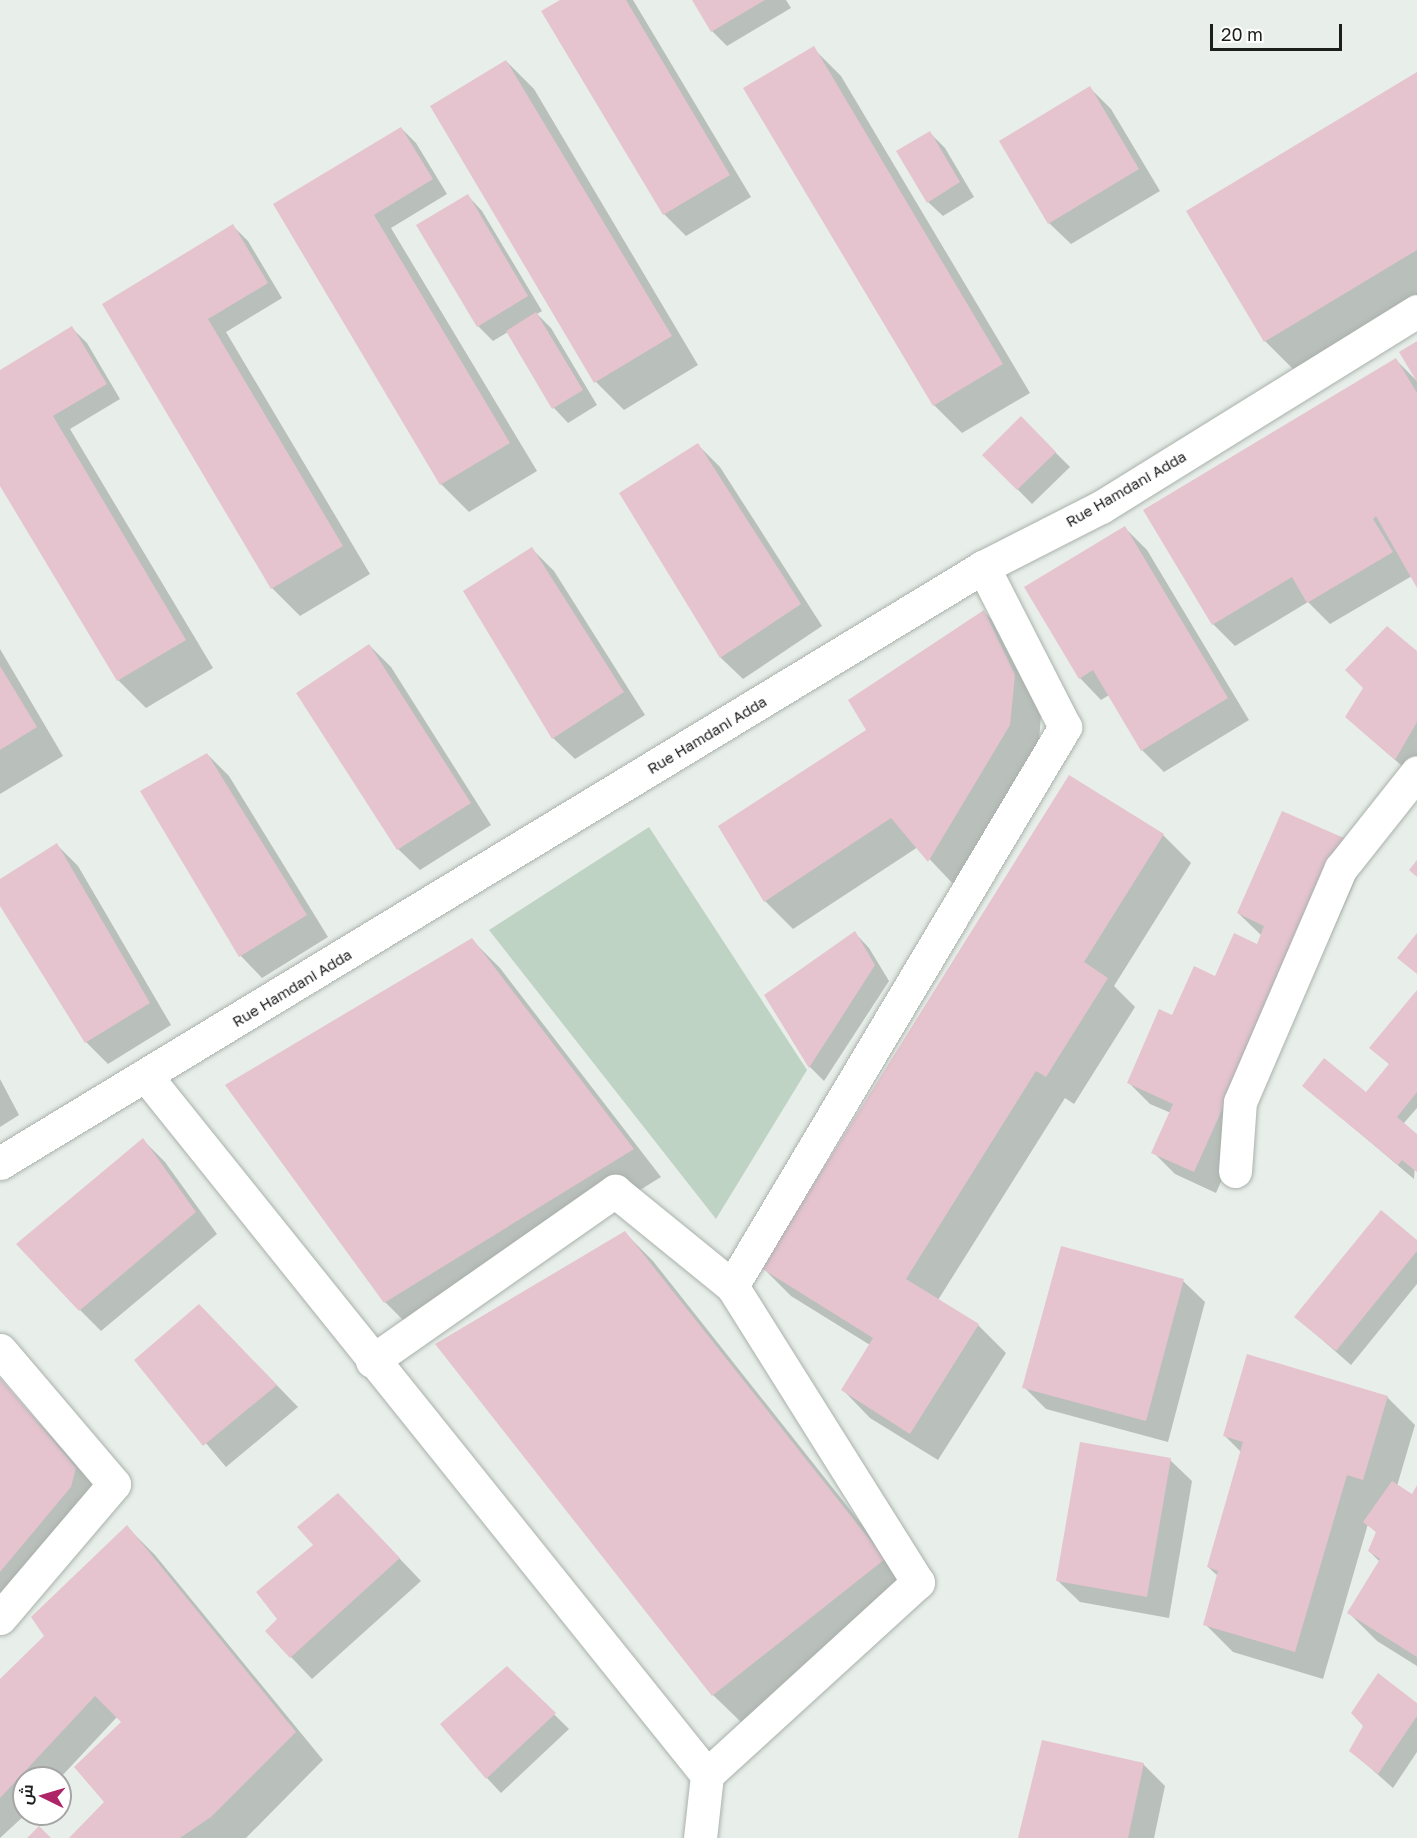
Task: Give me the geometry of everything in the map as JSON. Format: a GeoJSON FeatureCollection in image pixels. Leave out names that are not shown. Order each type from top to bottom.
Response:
{"type":"FeatureCollection","features":[{"type":"Feature","properties":{"kind":"street","name":"Rue Hamdani Adda"},"geometry":{"type":"LineString","coordinates":[[0,1163],[984,567],[1101,507],[1417,311]]}},
{"type":"Feature","properties":{"kind":"street"},"geometry":{"type":"LineString","coordinates":[[732,1286],[1065,727],[984,567]]}},
{"type":"Feature","properties":{"kind":"street"},"geometry":{"type":"LineString","coordinates":[[1236,1171],[1240,1102],[1341,868],[1417,772]]}},
{"type":"Feature","properties":{"kind":"street"},"geometry":{"type":"LineString","coordinates":[[146,1076],[707,1776]]}},
{"type":"Feature","properties":{"kind":"street"},"geometry":{"type":"LineString","coordinates":[[372,1360],[615,1191],[732,1286],[918,1582],[707,1776],[700,1838]]}},
{"type":"Feature","properties":{"kind":"street"},"geometry":{"type":"LineString","coordinates":[[0,1350],[114,1484],[0,1618]]}},
{"type":"Feature","properties":{"kind":"green space"},"geometry":{"type":"Polygon","coordinates":[[[649,827],[807,1070],[716,1219],[489,930],[649,827]]]}},
{"type":"Feature","properties":{"kind":"building"},"geometry":{"type":"Polygon","coordinates":[[[560,0],[626,0],[730,175],[663,215],[541,11],[560,0]]]}},
{"type":"Feature","properties":{"kind":"building"},"geometry":{"type":"Polygon","coordinates":[[[692,0],[765,0],[711,32],[692,0]]]}},
{"type":"Feature","properties":{"kind":"building"},"geometry":{"type":"Polygon","coordinates":[[[814,46],[1003,364],[933,406],[743,88],[814,46]]]}},
{"type":"Feature","properties":{"kind":"building"},"geometry":{"type":"Polygon","coordinates":[[[506,60],[672,336],[594,383],[430,106],[506,60]]]}},
{"type":"Feature","properties":{"kind":"building"},"geometry":{"type":"Polygon","coordinates":[[[1417,72],[1417,250],[1264,342],[1186,211],[1417,72]]]}},
{"type":"Feature","properties":{"kind":"building"},"geometry":{"type":"Polygon","coordinates":[[[1090,86],[1139,169],[1048,224],[999,141],[1090,86]]]}},
{"type":"Feature","properties":{"kind":"building"},"geometry":{"type":"Polygon","coordinates":[[[401,127],[433,179],[374,215],[510,443],[440,485],[273,204],[401,127]]]}},
{"type":"Feature","properties":{"kind":"building"},"geometry":{"type":"Polygon","coordinates":[[[930,131],[960,182],[927,203],[896,151],[930,131]]]}},
{"type":"Feature","properties":{"kind":"building"},"geometry":{"type":"Polygon","coordinates":[[[468,194],[528,296],[477,327],[416,225],[468,194]]]}},
{"type":"Feature","properties":{"kind":"building"},"geometry":{"type":"Polygon","coordinates":[[[233,224],[268,283],[208,319],[343,546],[271,589],[102,304],[233,224]]]}},
{"type":"Feature","properties":{"kind":"building"},"geometry":{"type":"Polygon","coordinates":[[[536,312],[583,390],[552,409],[506,331],[536,312]]]}},
{"type":"Feature","properties":{"kind":"building"},"geometry":{"type":"Polygon","coordinates":[[[72,326],[107,384],[53,416],[186,640],[117,681],[0,486],[0,370],[72,326]]]}},
{"type":"Feature","properties":{"kind":"building"},"geometry":{"type":"Polygon","coordinates":[[[1417,341],[1417,382],[1399,352],[1417,341]]]}},
{"type":"Feature","properties":{"kind":"building"},"geometry":{"type":"Polygon","coordinates":[[[1396,358],[1417,393],[1417,588],[1376,516],[1373,519],[1393,552],[1307,603],[1292,577],[1212,625],[1143,510],[1396,358]]]}},
{"type":"Feature","properties":{"kind":"building"},"geometry":{"type":"Polygon","coordinates":[[[1021,416],[1056,452],[1017,490],[982,455],[1021,416]]]}},
{"type":"Feature","properties":{"kind":"building"},"geometry":{"type":"Polygon","coordinates":[[[698,443],[801,604],[720,658],[619,493],[698,443]]]}},
{"type":"Feature","properties":{"kind":"building"},"geometry":{"type":"Polygon","coordinates":[[[1125,526],[1228,698],[1141,751],[1093,670],[1079,679],[1024,587],[1125,526]]]}},
{"type":"Feature","properties":{"kind":"building"},"geometry":{"type":"Polygon","coordinates":[[[532,547],[624,692],[552,739],[463,591],[532,547]]]}},
{"type":"Feature","properties":{"kind":"building"},"geometry":{"type":"Polygon","coordinates":[[[984,610],[1015,675],[1010,725],[928,862],[891,818],[764,902],[718,826],[866,730],[848,700],[984,610]]]}},
{"type":"Feature","properties":{"kind":"building"},"geometry":{"type":"Polygon","coordinates":[[[1387,626],[1417,651],[1417,722],[1395,760],[1345,717],[1363,688],[1345,670],[1387,626]]]}},
{"type":"Feature","properties":{"kind":"building"},"geometry":{"type":"Polygon","coordinates":[[[369,644],[471,803],[397,850],[296,693],[369,644]]]}},
{"type":"Feature","properties":{"kind":"building"},"geometry":{"type":"Polygon","coordinates":[[[0,666],[37,727],[0,750],[0,666]]]}},
{"type":"Feature","properties":{"kind":"building"},"geometry":{"type":"Polygon","coordinates":[[[207,753],[307,915],[239,957],[140,791],[207,753]]]}},
{"type":"Feature","properties":{"kind":"building"},"geometry":{"type":"Polygon","coordinates":[[[1069,775],[1164,834],[1084,962],[1108,978],[1046,1077],[1036,1071],[906,1279],[979,1324],[910,1434],[841,1390],[873,1338],[761,1268],[1069,775]]]}},
{"type":"Feature","properties":{"kind":"building"},"geometry":{"type":"Polygon","coordinates":[[[1282,811],[1344,838],[1194,1172],[1151,1153],[1173,1104],[1127,1083],[1159,1009],[1172,1015],[1194,966],[1215,976],[1234,933],[1257,944],[1264,926],[1237,913],[1282,811]]]}},
{"type":"Feature","properties":{"kind":"building"},"geometry":{"type":"Polygon","coordinates":[[[57,843],[150,1003],[85,1043],[0,906],[0,879],[57,843]]]}},
{"type":"Feature","properties":{"kind":"building"},"geometry":{"type":"Polygon","coordinates":[[[1417,860],[1417,877],[1409,870],[1417,860]]]}},
{"type":"Feature","properties":{"kind":"building"},"geometry":{"type":"Polygon","coordinates":[[[855,931],[875,965],[809,1068],[764,995],[855,931]]]}},
{"type":"Feature","properties":{"kind":"building"},"geometry":{"type":"Polygon","coordinates":[[[1417,933],[1417,974],[1397,958],[1417,933]]]}},
{"type":"Feature","properties":{"kind":"building"},"geometry":{"type":"Polygon","coordinates":[[[472,938],[634,1149],[384,1303],[225,1085],[472,938]]]}},
{"type":"Feature","properties":{"kind":"building"},"geometry":{"type":"Polygon","coordinates":[[[1417,990],[1417,1092],[1397,1117],[1417,1134],[1417,1172],[1402,1160],[1398,1165],[1302,1086],[1324,1058],[1366,1092],[1389,1064],[1369,1048],[1417,990]]]}},
{"type":"Feature","properties":{"kind":"building"},"geometry":{"type":"Polygon","coordinates":[[[143,1138],[196,1212],[79,1311],[16,1244],[143,1138]]]}},
{"type":"Feature","properties":{"kind":"building"},"geometry":{"type":"Polygon","coordinates":[[[1381,1210],[1417,1240],[1417,1251],[1336,1351],[1294,1317],[1381,1210]]]}},
{"type":"Feature","properties":{"kind":"building"},"geometry":{"type":"Polygon","coordinates":[[[625,1231],[885,1559],[712,1696],[435,1344],[625,1231]]]}},
{"type":"Feature","properties":{"kind":"building"},"geometry":{"type":"Polygon","coordinates":[[[1061,1246],[1184,1279],[1146,1421],[1022,1388],[1061,1246]]]}},
{"type":"Feature","properties":{"kind":"building"},"geometry":{"type":"Polygon","coordinates":[[[199,1304],[277,1385],[203,1446],[134,1360],[199,1304]]]}},
{"type":"Feature","properties":{"kind":"building"},"geometry":{"type":"Polygon","coordinates":[[[1247,1354],[1388,1396],[1363,1480],[1347,1475],[1295,1652],[1203,1625],[1218,1571],[1207,1567],[1243,1442],[1223,1436],[1247,1354]]]}},
{"type":"Feature","properties":{"kind":"building"},"geometry":{"type":"Polygon","coordinates":[[[0,1378],[76,1468],[71,1487],[0,1572],[0,1378]]]}},
{"type":"Feature","properties":{"kind":"building"},"geometry":{"type":"Polygon","coordinates":[[[1080,1442],[1171,1458],[1147,1597],[1056,1581],[1080,1442]]]}},
{"type":"Feature","properties":{"kind":"building"},"geometry":{"type":"Polygon","coordinates":[[[1392,1481],[1412,1494],[1417,1485],[1417,1657],[1347,1613],[1380,1559],[1368,1551],[1376,1532],[1363,1522],[1392,1481]]]}},
{"type":"Feature","properties":{"kind":"building"},"geometry":{"type":"Polygon","coordinates":[[[338,1493],[400,1558],[290,1658],[265,1631],[277,1619],[256,1592],[313,1545],[297,1527],[338,1493]]]}},
{"type":"Feature","properties":{"kind":"building"},"geometry":{"type":"Polygon","coordinates":[[[127,1525],[296,1732],[211,1817],[180,1838],[69,1838],[104,1802],[74,1767],[121,1722],[95,1696],[30,1766],[12,1766],[12,1785],[0,1798],[0,1679],[44,1636],[31,1617],[127,1525]]]}},
{"type":"Feature","properties":{"kind":"building"},"geometry":{"type":"Polygon","coordinates":[[[507,1666],[556,1713],[486,1779],[440,1724],[507,1666]]]}},
{"type":"Feature","properties":{"kind":"building"},"geometry":{"type":"Polygon","coordinates":[[[1378,1673],[1417,1703],[1417,1716],[1378,1774],[1349,1751],[1363,1726],[1351,1713],[1378,1673]]]}},
{"type":"Feature","properties":{"kind":"building"},"geometry":{"type":"Polygon","coordinates":[[[1042,1740],[1144,1763],[1128,1838],[1018,1838],[1042,1740]]]}},
{"type":"Feature","properties":{"kind":"building"},"geometry":{"type":"Polygon","coordinates":[[[39,1826],[51,1838],[27,1838],[39,1826]]]}}]}
